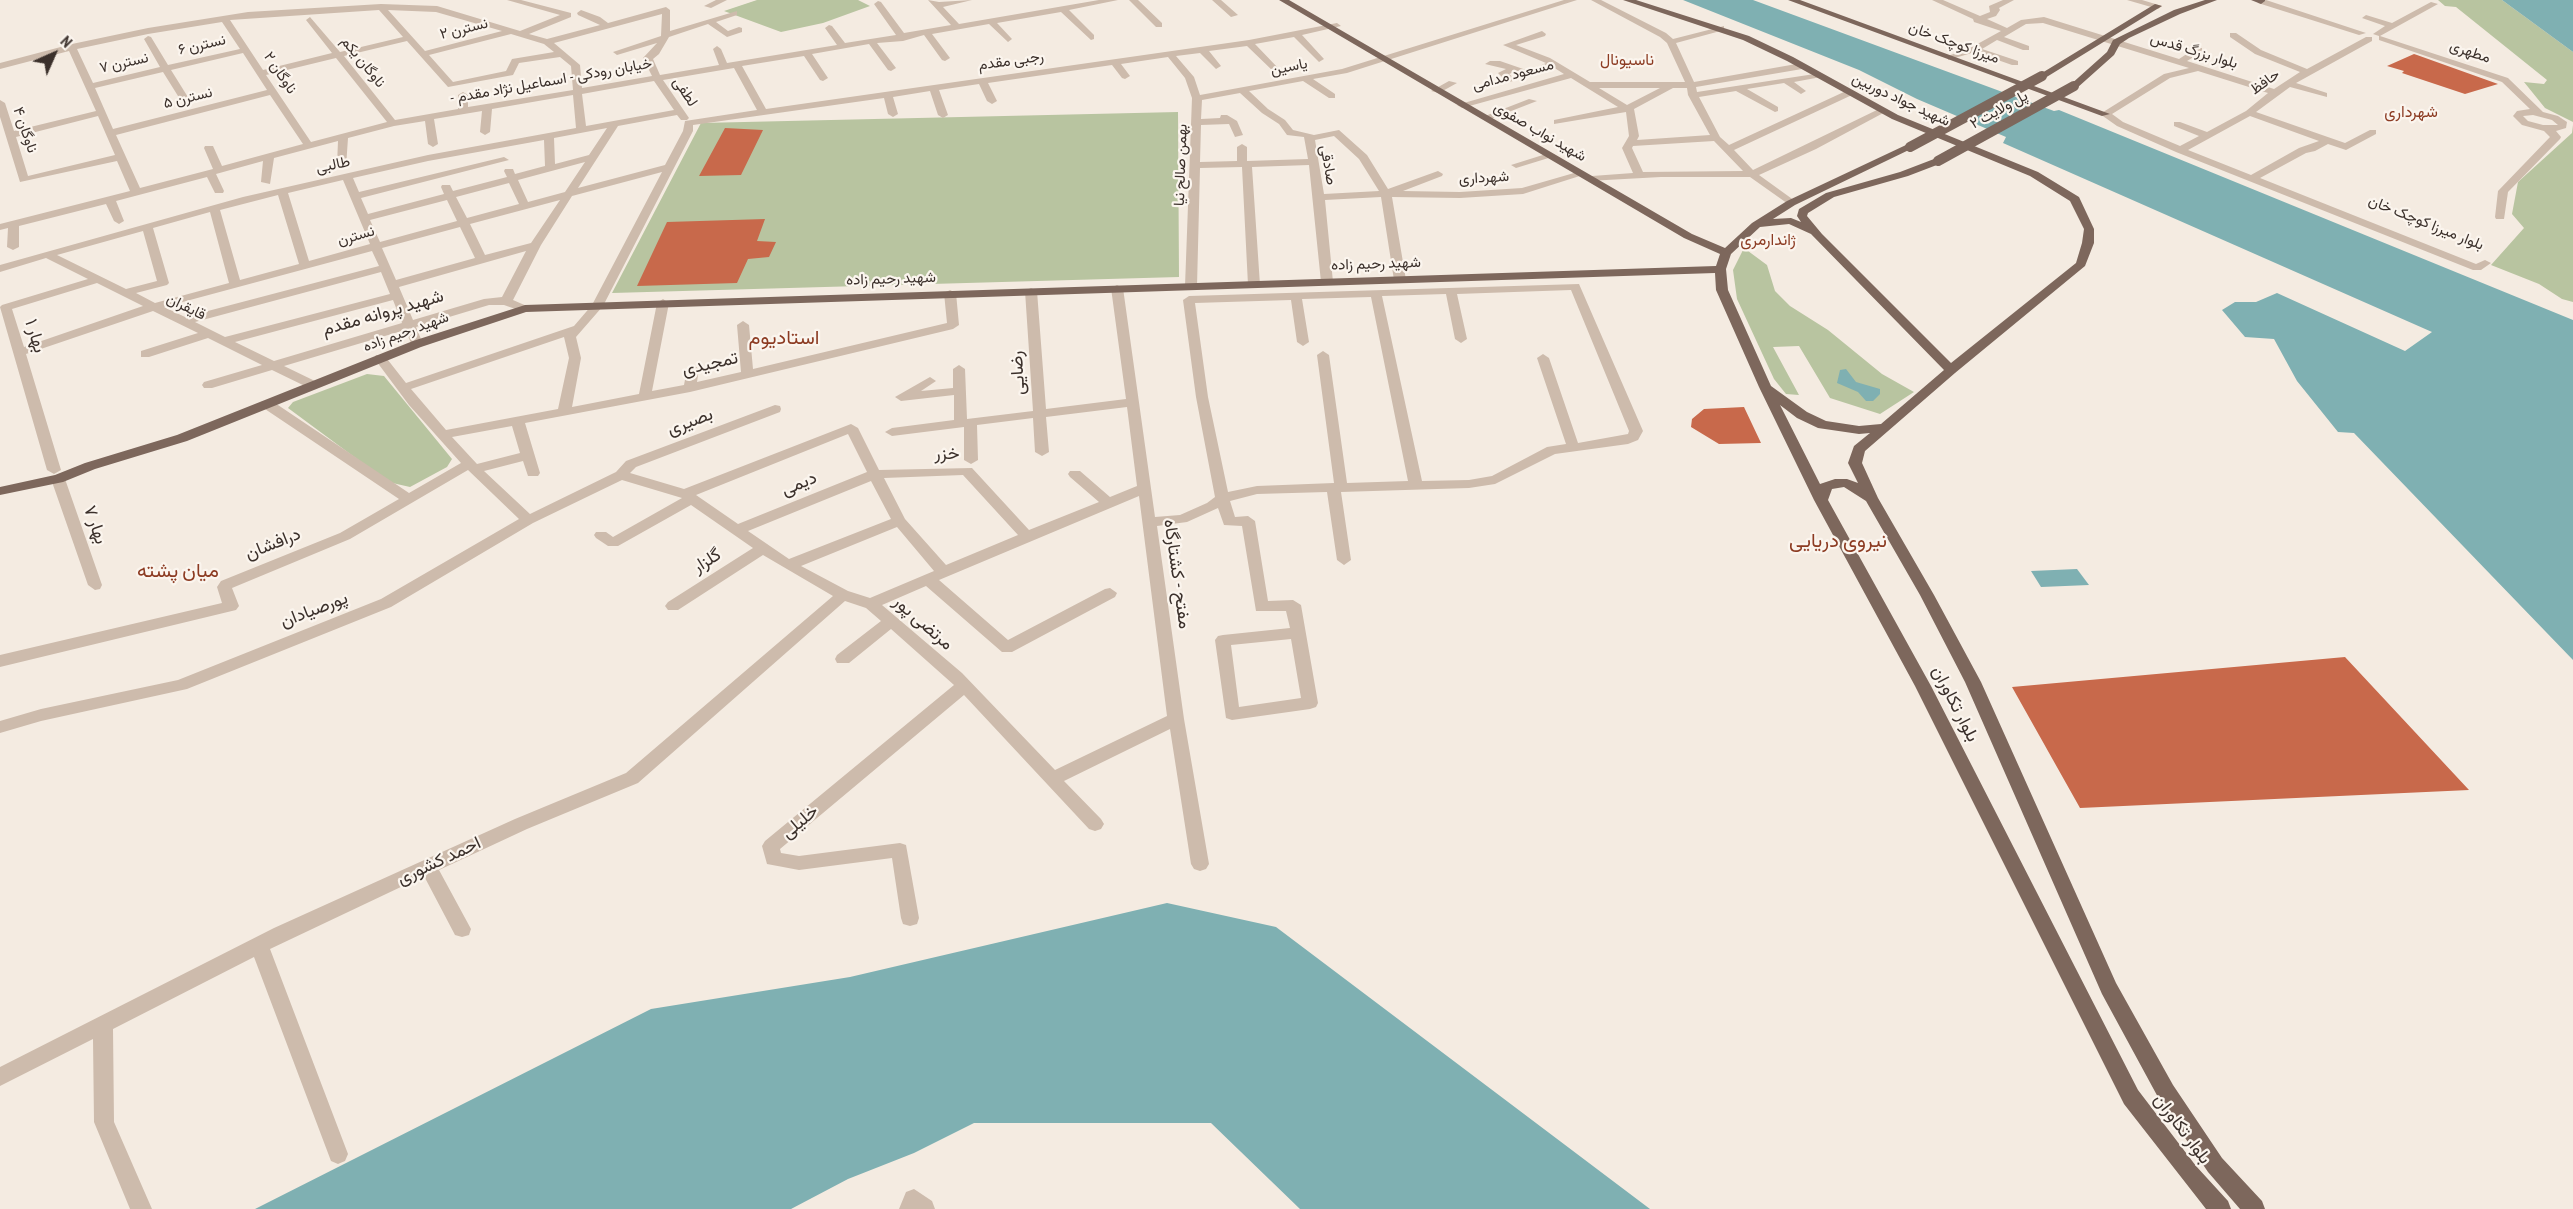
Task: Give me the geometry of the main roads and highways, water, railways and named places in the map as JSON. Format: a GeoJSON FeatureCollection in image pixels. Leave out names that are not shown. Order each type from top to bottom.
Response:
{"type":"FeatureCollection","features":[{"type":"Feature","properties":{"kind":"main road"},"geometry":{"type":"LineString","coordinates":[[1283,0],[1337,28]]}},
{"type":"Feature","properties":{"kind":"main road"},"geometry":{"type":"LineString","coordinates":[[1291,0],[1337,28]]}},
{"type":"Feature","properties":{"kind":"main road","name":"شهید جواد دوربین"},"geometry":{"type":"LineString","coordinates":[[1628,0],[1721,28],[1762,45],[1882,111],[2011,164],[2058,187],[2074,200],[2089,229],[2088,243],[2081,264],[1859,449]]}},
{"type":"Feature","properties":{"kind":"main road","name":"میرزا کوچک خان"},"geometry":{"type":"LineString","coordinates":[[1792,0],[2105,114]]}},
{"type":"Feature","properties":{"kind":"main road"},"geometry":{"type":"LineString","coordinates":[[2161,3],[2177,12],[2213,0]]}},
{"type":"Feature","properties":{"kind":"main road","name":"پل ولایت ۲"},"geometry":{"type":"LineString","coordinates":[[1756,225],[1791,203],[1910,147],[2042,76],[2103,38],[2117,33],[2161,3]]}},
{"type":"Feature","properties":{"kind":"main road","name":"پل ولایت ۲"},"geometry":{"type":"LineString","coordinates":[[1818,236],[1802,216],[1803,211],[1810,205],[1830,195],[1904,174],[1938,161],[2074,86],[2111,53],[2116,42],[2177,12]]}},
{"type":"Feature","properties":{"kind":"main road","name":"شهید نواب صفوی"},"geometry":{"type":"LineString","coordinates":[[1337,28],[1436,91],[1485,117],[1688,236],[1723,261]]}},
{"type":"Feature","properties":{"kind":"main road"},"geometry":{"type":"LineString","coordinates":[[1723,261],[1756,225],[1791,221],[1818,236],[1952,370]]}},
{"type":"Feature","properties":{"kind":"main road","name":"شهید رحیم زاده"},"geometry":{"type":"LineString","coordinates":[[0,491],[182,438],[417,344],[525,309],[950,293],[1400,280],[1723,261]]}},
{"type":"Feature","properties":{"kind":"main road","name":"بلوار تکاوران"},"geometry":{"type":"LineString","coordinates":[[1723,261],[1722,290],[1765,387],[1821,500],[1923,686],[2132,1097],[2214,1206]]}},
{"type":"Feature","properties":{"kind":"main road"},"geometry":{"type":"LineString","coordinates":[[1765,387],[1802,415],[1823,425],[1859,430],[1885,427]]}},
{"type":"Feature","properties":{"kind":"main road","name":"بلوار تکاوران"},"geometry":{"type":"LineString","coordinates":[[1859,449],[1855,463],[1871,498],[1927,595],[1973,682],[2109,988],[2166,1092],[2215,1165],[2254,1209]]}},
{"type":"Feature","properties":{"kind":"main road","name":"شهید رحیم زاده"},"geometry":{"type":"LineString","coordinates":[[0,481],[56,475]]}},
{"type":"Feature","properties":{"kind":"main road"},"geometry":{"type":"LineString","coordinates":[[1821,500],[1826,486],[1835,483],[1847,483],[1871,498]]}},
{"type":"Feature","properties":{"kind":"water"},"geometry":{"type":"Polygon","coordinates":[[[1683,0],[1753,0],[2054,111],[2059,110],[2573,320],[2573,660],[2354,433],[2338,432],[2297,381],[2274,339],[2245,337],[2222,310],[2235,302],[2256,302],[2277,293],[2405,351],[2432,332],[2003,143],[2006,137],[1917,99],[1859,70],[1683,0]]]}},
{"type":"Feature","properties":{"kind":"water"},"geometry":{"type":"Polygon","coordinates":[[[2502,0],[2573,0],[2573,52],[2502,0]]]}},
{"type":"Feature","properties":{"kind":"water"},"geometry":{"type":"Polygon","coordinates":[[[1846,369],[1856,382],[1880,389],[1880,394],[1873,401],[1866,401],[1858,392],[1837,383],[1840,370],[1846,369]]]}},
{"type":"Feature","properties":{"kind":"water"},"geometry":{"type":"Polygon","coordinates":[[[2077,569],[2089,585],[2041,587],[2031,571],[2077,569]]]}},
{"type":"Feature","properties":{"kind":"water"},"geometry":{"type":"Polygon","coordinates":[[[1167,903],[1276,927],[1650,1209],[1300,1209],[1211,1123],[974,1123],[914,1153],[848,1179],[791,1209],[255,1209],[651,1009],[850,977],[1167,903]]]}},
{"type":"Feature","properties":{"kind":"district","name":"ناسیونال"},"geometry":{"type":"Point","coordinates":[1627,60]}},
{"type":"Feature","properties":{"kind":"district","name":"شهرداری"},"geometry":{"type":"Point","coordinates":[2411,112]}},
{"type":"Feature","properties":{"kind":"district","name":"ژاندارمری"},"geometry":{"type":"Point","coordinates":[1768,240]}},
{"type":"Feature","properties":{"kind":"district","name":"استادیوم"},"geometry":{"type":"Point","coordinates":[784,338]}},
{"type":"Feature","properties":{"kind":"district","name":"نیروی دریایی"},"geometry":{"type":"Point","coordinates":[1838,541]}},
{"type":"Feature","properties":{"kind":"district","name":"میان پشته"},"geometry":{"type":"Point","coordinates":[178,571]}}]}
